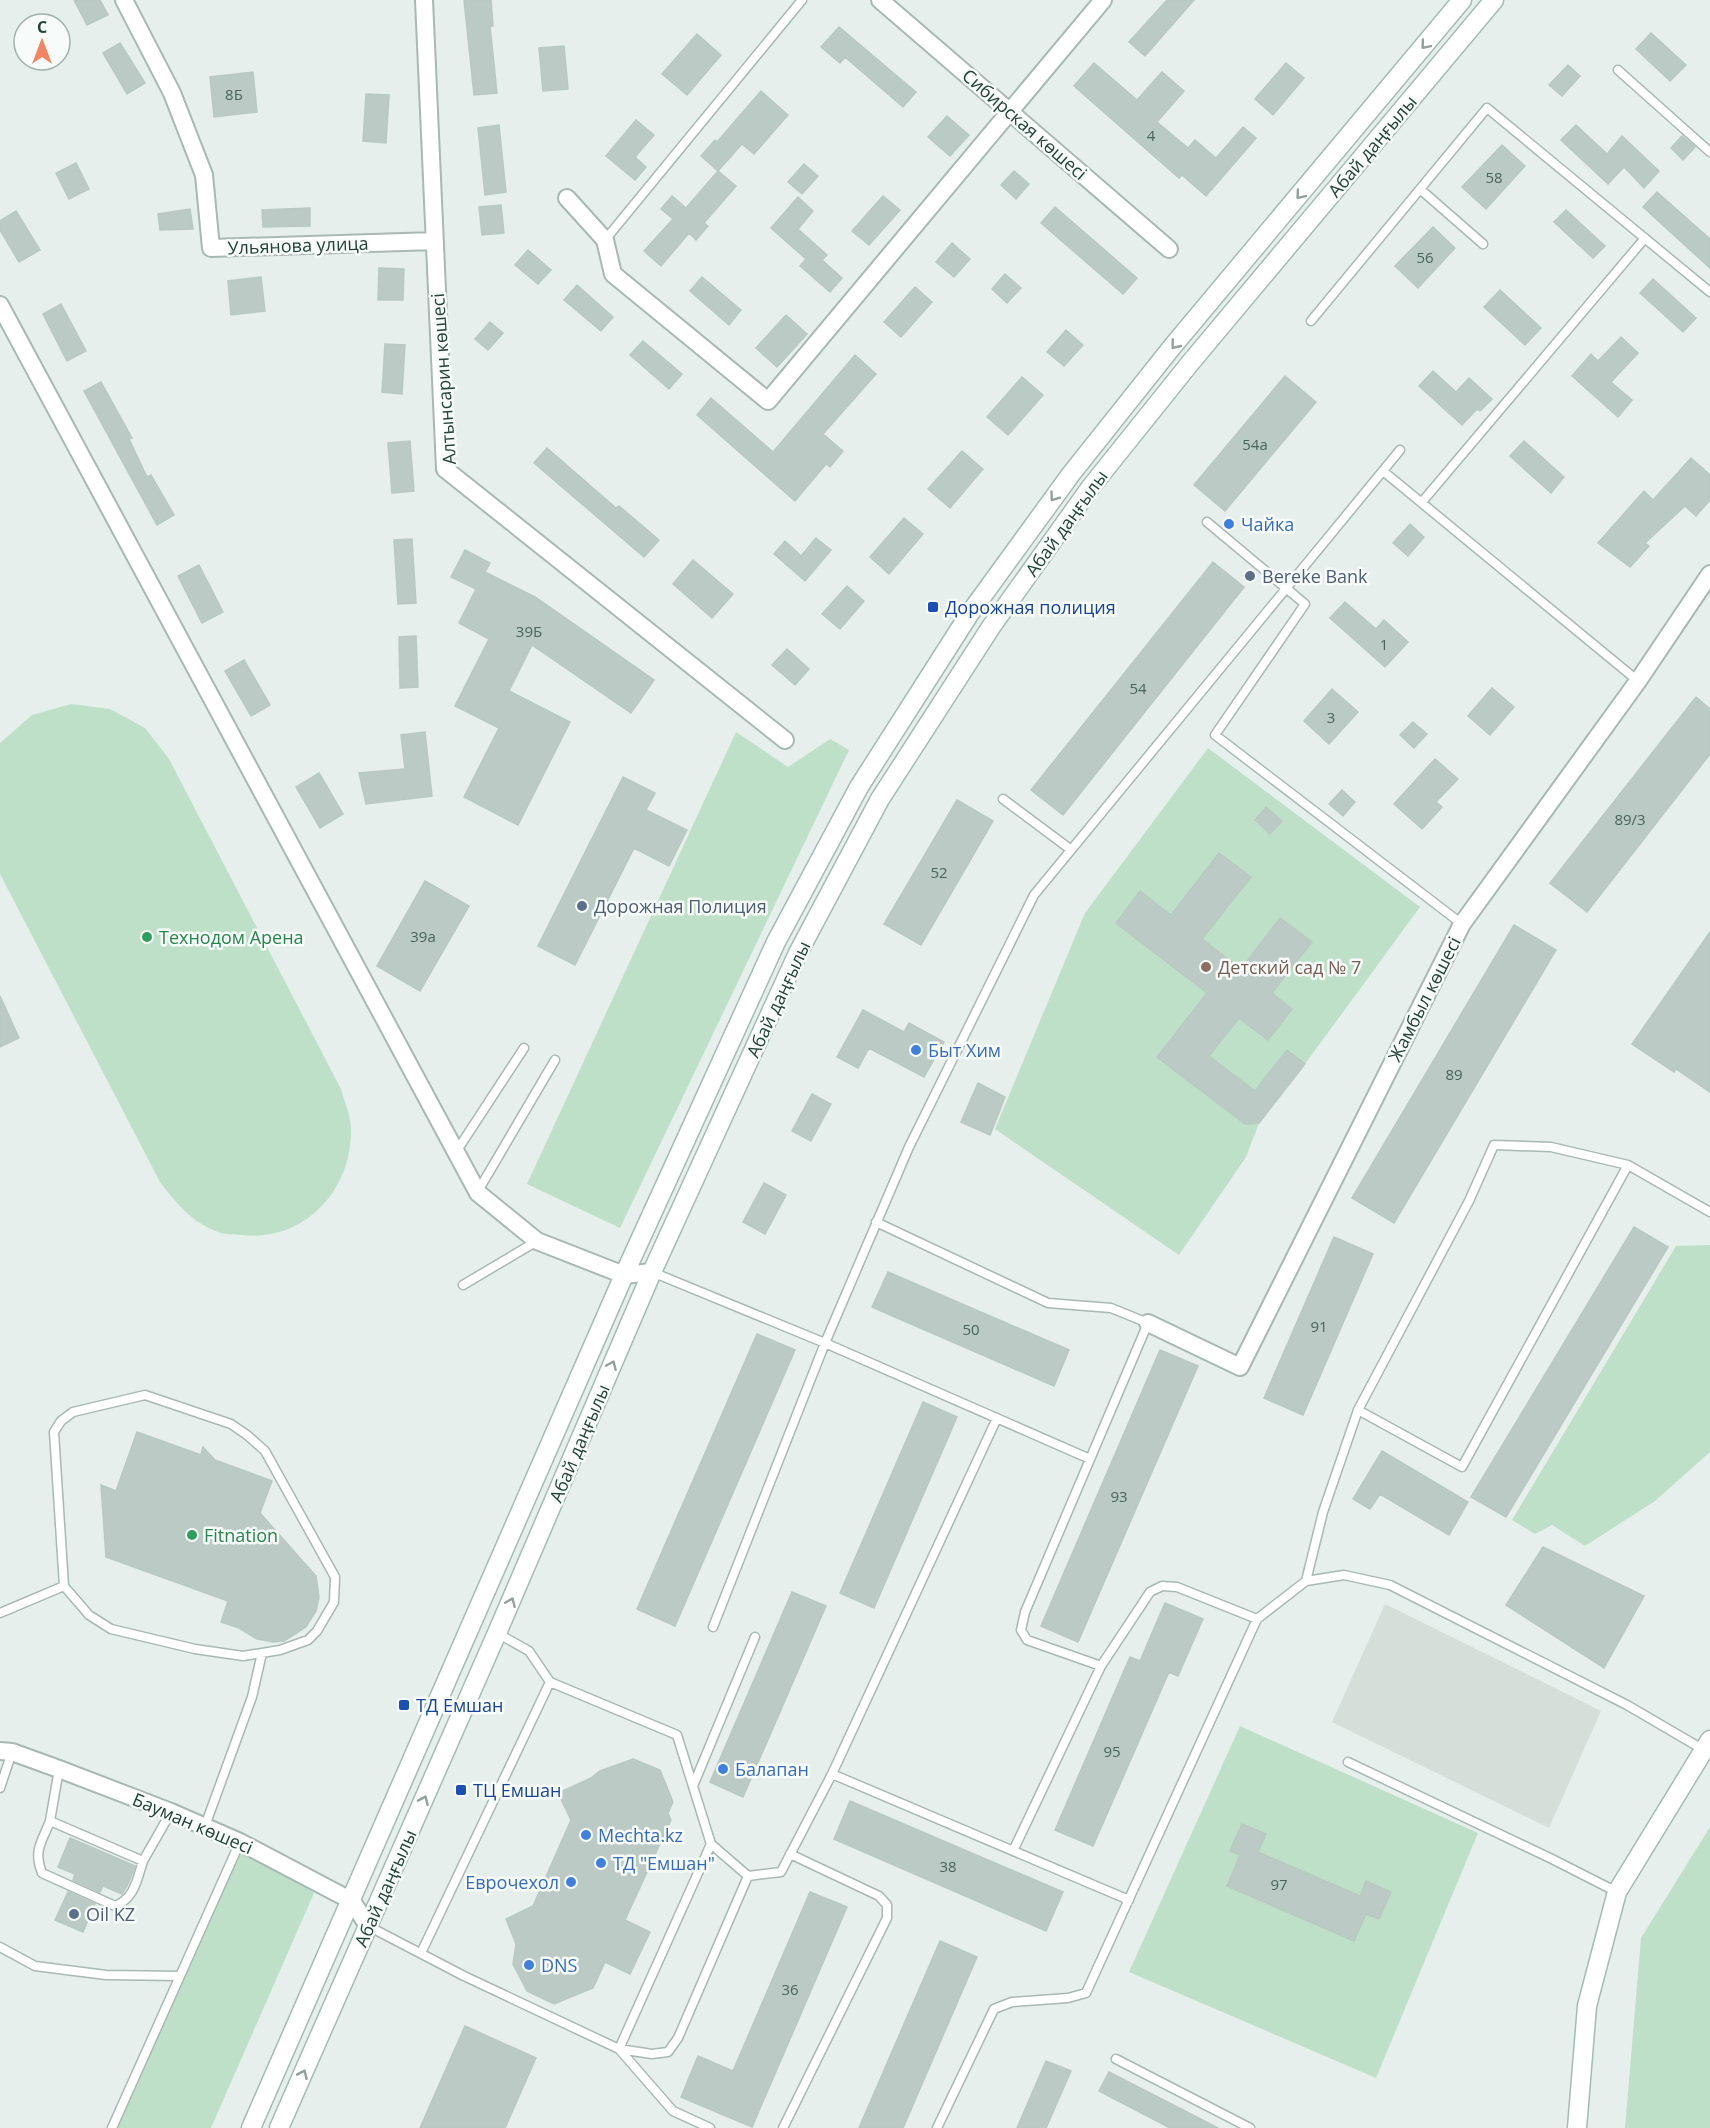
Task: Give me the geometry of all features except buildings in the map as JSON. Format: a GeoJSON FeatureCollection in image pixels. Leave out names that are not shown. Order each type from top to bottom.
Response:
{"type":"FeatureCollection","features":[{"type":"Feature","properties":{"kind":"main road","name":"Абай даңғылы"},"geometry":{"type":"LineString","coordinates":[[251,2128],[624,1275],[782,932],[859,787],[970,613],[1071,474],[1172,347],[1462,0]]}},
{"type":"Feature","properties":{"kind":"main road","name":"Абай даңғылы"},"geometry":{"type":"LineString","coordinates":[[279,2128],[498,1633],[652,1272],[798,953],[880,799],[991,627],[1090,488],[1191,362],[1494,0]]}},
{"type":"Feature","properties":{"kind":"main road"},"geometry":{"type":"LineString","coordinates":[[1577,2128],[1587,2006],[1617,1892],[1707,1745]]}},
{"type":"Feature","properties":{"kind":"street","name":"Ульянова улица"},"geometry":{"type":"LineString","coordinates":[[124,0],[172,93],[204,175],[211,248],[435,241]]}},
{"type":"Feature","properties":{"kind":"street","name":"Алтынсарин көшесі"},"geometry":{"type":"LineString","coordinates":[[424,0],[445,470],[785,740]]}},
{"type":"Feature","properties":{"kind":"street","name":"Сибирская көшесі"},"geometry":{"type":"LineString","coordinates":[[880,0],[1168,249]]}},
{"type":"Feature","properties":{"kind":"street"},"geometry":{"type":"LineString","coordinates":[[567,198],[605,240],[613,274],[768,402],[1103,0]]}},
{"type":"Feature","properties":{"kind":"street"},"geometry":{"type":"LineString","coordinates":[[0,305],[477,1193],[537,1241],[624,1275],[652,1272]]}},
{"type":"Feature","properties":{"kind":"street","name":"Жамбыл көшесі"},"geometry":{"type":"LineString","coordinates":[[1148,1323],[1240,1367],[1462,924],[1638,681],[1710,574]]}},
{"type":"Feature","properties":{"kind":"street","name":"Бауман көшесі"},"geometry":{"type":"LineString","coordinates":[[6,1751],[59,1769],[205,1826],[352,1900]]}},
{"type":"Feature","properties":{"kind":"street"},"geometry":{"type":"LineString","coordinates":[[352,1900],[368,1926]]}},
{"type":"Feature","properties":{"kind":"lane"},"geometry":{"type":"LineString","coordinates":[[605,240],[802,0]]}},
{"type":"Feature","properties":{"kind":"lane"},"geometry":{"type":"LineString","coordinates":[[1618,70],[1710,152]]}},
{"type":"Feature","properties":{"kind":"lane"},"geometry":{"type":"LineString","coordinates":[[1311,321],[1486,108],[1710,292]]}},
{"type":"Feature","properties":{"kind":"lane"},"geometry":{"type":"LineString","coordinates":[[1420,189],[1484,244]]}},
{"type":"Feature","properties":{"kind":"lane"},"geometry":{"type":"LineString","coordinates":[[1422,502],[1644,238]]}},
{"type":"Feature","properties":{"kind":"lane"},"geometry":{"type":"LineString","coordinates":[[712,1627],[825,1343],[876,1222],[909,1147],[1034,895],[1400,450]]}},
{"type":"Feature","properties":{"kind":"lane"},"geometry":{"type":"LineString","coordinates":[[1383,471],[1638,681]]}},
{"type":"Feature","properties":{"kind":"lane"},"geometry":{"type":"LineString","coordinates":[[1207,522],[1305,603],[1215,735],[1462,924]]}},
{"type":"Feature","properties":{"kind":"lane"},"geometry":{"type":"LineString","coordinates":[[1003,799],[1070,849]]}},
{"type":"Feature","properties":{"kind":"lane"},"geometry":{"type":"LineString","coordinates":[[456,1152],[524,1048]]}},
{"type":"Feature","properties":{"kind":"lane"},"geometry":{"type":"LineString","coordinates":[[477,1193],[555,1060]]}},
{"type":"Feature","properties":{"kind":"lane"},"geometry":{"type":"LineString","coordinates":[[1306,1581],[1323,1512],[1358,1410],[1469,1201],[1494,1145],[1551,1147],[1628,1165],[1710,1212]]}},
{"type":"Feature","properties":{"kind":"lane"},"geometry":{"type":"LineString","coordinates":[[1358,1410],[1462,1467],[1628,1165]]}},
{"type":"Feature","properties":{"kind":"lane"},"geometry":{"type":"LineString","coordinates":[[876,1222],[1048,1303],[1112,1308],[1148,1323],[1025,1612],[1021,1630],[1028,1640],[1101,1666]]}},
{"type":"Feature","properties":{"kind":"lane"},"geometry":{"type":"LineString","coordinates":[[463,1285],[537,1241]]}},
{"type":"Feature","properties":{"kind":"lane"},"geometry":{"type":"LineString","coordinates":[[652,1272],[825,1343],[1090,1459]]}},
{"type":"Feature","properties":{"kind":"lane"},"geometry":{"type":"LineString","coordinates":[[145,1395],[231,1424],[248,1435],[265,1451],[335,1577],[334,1602],[317,1631],[308,1640],[243,1656],[195,1649],[111,1629],[89,1615],[64,1586],[54,1432],[61,1421],[72,1412],[145,1395]]}},
{"type":"Feature","properties":{"kind":"lane"},"geometry":{"type":"LineString","coordinates":[[498,1633],[529,1651],[550,1682],[676,1735],[711,1844],[748,1876],[781,1872],[832,1774],[997,1418]]}},
{"type":"Feature","properties":{"kind":"lane"},"geometry":{"type":"LineString","coordinates":[[937,2128],[994,2009],[1012,2002],[1068,1998],[1086,1993],[1257,1619],[1306,1581],[1344,1575],[1389,1585],[1707,1745]]}},
{"type":"Feature","properties":{"kind":"lane"},"geometry":{"type":"LineString","coordinates":[[0,1613],[64,1586]]}},
{"type":"Feature","properties":{"kind":"lane"},"geometry":{"type":"LineString","coordinates":[[1013,1851],[1101,1666],[1150,1592],[1162,1587],[1177,1587],[1257,1619]]}},
{"type":"Feature","properties":{"kind":"lane"},"geometry":{"type":"LineString","coordinates":[[693,1786],[755,1637]]}},
{"type":"Feature","properties":{"kind":"lane"},"geometry":{"type":"LineString","coordinates":[[205,1826],[252,1697],[262,1653]]}},
{"type":"Feature","properties":{"kind":"lane"},"geometry":{"type":"LineString","coordinates":[[421,1953],[550,1682]]}},
{"type":"Feature","properties":{"kind":"lane"},"geometry":{"type":"LineString","coordinates":[[0,1788],[6,1751]]}},
{"type":"Feature","properties":{"kind":"lane"},"geometry":{"type":"LineString","coordinates":[[1348,1762],[1617,1892]]}},
{"type":"Feature","properties":{"kind":"lane"},"geometry":{"type":"LineString","coordinates":[[59,1769],[50,1821],[37,1853],[42,1873],[115,1906],[125,1902],[131,1895],[143,1861],[171,1812]]}},
{"type":"Feature","properties":{"kind":"lane"},"geometry":{"type":"LineString","coordinates":[[832,1774],[1129,1900]]}},
{"type":"Feature","properties":{"kind":"lane"},"geometry":{"type":"LineString","coordinates":[[50,1821],[143,1861]]}},
{"type":"Feature","properties":{"kind":"lane"},"geometry":{"type":"LineString","coordinates":[[112,2128],[240,1842]]}},
{"type":"Feature","properties":{"kind":"lane"},"geometry":{"type":"LineString","coordinates":[[619,2049],[711,1844]]}},
{"type":"Feature","properties":{"kind":"lane"},"geometry":{"type":"LineString","coordinates":[[783,2128],[887,1918],[887,1905],[879,1896],[790,1854]]}},
{"type":"Feature","properties":{"kind":"lane"},"geometry":{"type":"LineString","coordinates":[[368,1926],[619,2049],[652,2055],[668,2052],[678,2038],[748,1876]]}},
{"type":"Feature","properties":{"kind":"lane"},"geometry":{"type":"LineString","coordinates":[[0,1947],[34,1966],[106,1975],[180,1976]]}},
{"type":"Feature","properties":{"kind":"lane"},"geometry":{"type":"LineString","coordinates":[[619,2049],[673,2110],[710,2128]]}},
{"type":"Feature","properties":{"kind":"lane"},"geometry":{"type":"LineString","coordinates":[[1116,2059],[1250,2128]]}},
{"type":"Feature","properties":{"kind":"shaded area"},"geometry":{"type":"Polygon","coordinates":[[[1385,1604],[1601,1711],[1549,1828],[1332,1722],[1385,1604]]]}},
{"type":"Feature","properties":{"kind":"green space","name":"Технодом Арена"},"geometry":{"type":"Polygon","coordinates":[[[71,704],[110,709],[145,728],[169,759],[341,1089],[351,1124],[349,1152],[343,1173],[333,1192],[320,1208],[304,1221],[285,1230],[264,1235],[221,1233],[192,1218],[166,1190],[0,874],[0,743],[32,715],[71,704]]]}},
{"type":"Feature","properties":{"kind":"green space"},"geometry":{"type":"Polygon","coordinates":[[[736,732],[788,767],[830,739],[849,750],[620,1228],[527,1184],[736,732]]]}},
{"type":"Feature","properties":{"kind":"green space"},"geometry":{"type":"Polygon","coordinates":[[[1208,748],[1420,907],[1259,1123],[1246,1157],[1179,1255],[995,1129],[1085,913],[1208,748]]]}},
{"type":"Feature","properties":{"kind":"green space"},"geometry":{"type":"Polygon","coordinates":[[[1710,1245],[1710,1452],[1655,1501],[1585,1546],[1552,1525],[1535,1534],[1512,1520],[1676,1246],[1710,1245]]]}},
{"type":"Feature","properties":{"kind":"green space"},"geometry":{"type":"Polygon","coordinates":[[[1240,1726],[1478,1833],[1376,2078],[1129,1972],[1240,1726]]]}},
{"type":"Feature","properties":{"kind":"green space"},"geometry":{"type":"Polygon","coordinates":[[[1710,1827],[1710,2128],[1625,2128],[1641,1938],[1710,1827]]]}},
{"type":"Feature","properties":{"kind":"green space"},"geometry":{"type":"Polygon","coordinates":[[[240,1842],[314,1893],[211,2128],[112,2128],[240,1842]]]}},
{"type":"Feature","properties":{"kind":"place","name":"Чайка"},"geometry":{"type":"Point","coordinates":[1229,524]}},
{"type":"Feature","properties":{"kind":"place","name":"Bereke Bank"},"geometry":{"type":"Point","coordinates":[1250,576]}},
{"type":"Feature","properties":{"kind":"place","name":"Дорожная полиция"},"geometry":{"type":"Point","coordinates":[933,607]}},
{"type":"Feature","properties":{"kind":"place","name":"Дорожная Полиция"},"geometry":{"type":"Point","coordinates":[582,906]}},
{"type":"Feature","properties":{"kind":"place","name":"Технодом Арена"},"geometry":{"type":"Point","coordinates":[147,937]}},
{"type":"Feature","properties":{"kind":"place","name":"Детский сад № 7"},"geometry":{"type":"Point","coordinates":[1206,967]}},
{"type":"Feature","properties":{"kind":"place","name":"Быт Хим"},"geometry":{"type":"Point","coordinates":[916,1050]}},
{"type":"Feature","properties":{"kind":"place","name":"Fitnation"},"geometry":{"type":"Point","coordinates":[192,1535]}},
{"type":"Feature","properties":{"kind":"place","name":"ТД Емшан"},"geometry":{"type":"Point","coordinates":[404,1705]}},
{"type":"Feature","properties":{"kind":"place","name":"Балапан"},"geometry":{"type":"Point","coordinates":[723,1769]}},
{"type":"Feature","properties":{"kind":"place","name":"ТЦ Емшан"},"geometry":{"type":"Point","coordinates":[461,1790]}},
{"type":"Feature","properties":{"kind":"place","name":"Mechta.kz"},"geometry":{"type":"Point","coordinates":[586,1835]}},
{"type":"Feature","properties":{"kind":"place","name":"ТД \"Емшан\""},"geometry":{"type":"Point","coordinates":[601,1863]}},
{"type":"Feature","properties":{"kind":"place","name":"Еврочехол"},"geometry":{"type":"Point","coordinates":[571,1882]}},
{"type":"Feature","properties":{"kind":"place","name":"Oil KZ"},"geometry":{"type":"Point","coordinates":[74,1914]}},
{"type":"Feature","properties":{"kind":"place","name":"DNS"},"geometry":{"type":"Point","coordinates":[529,1965]}}]}
